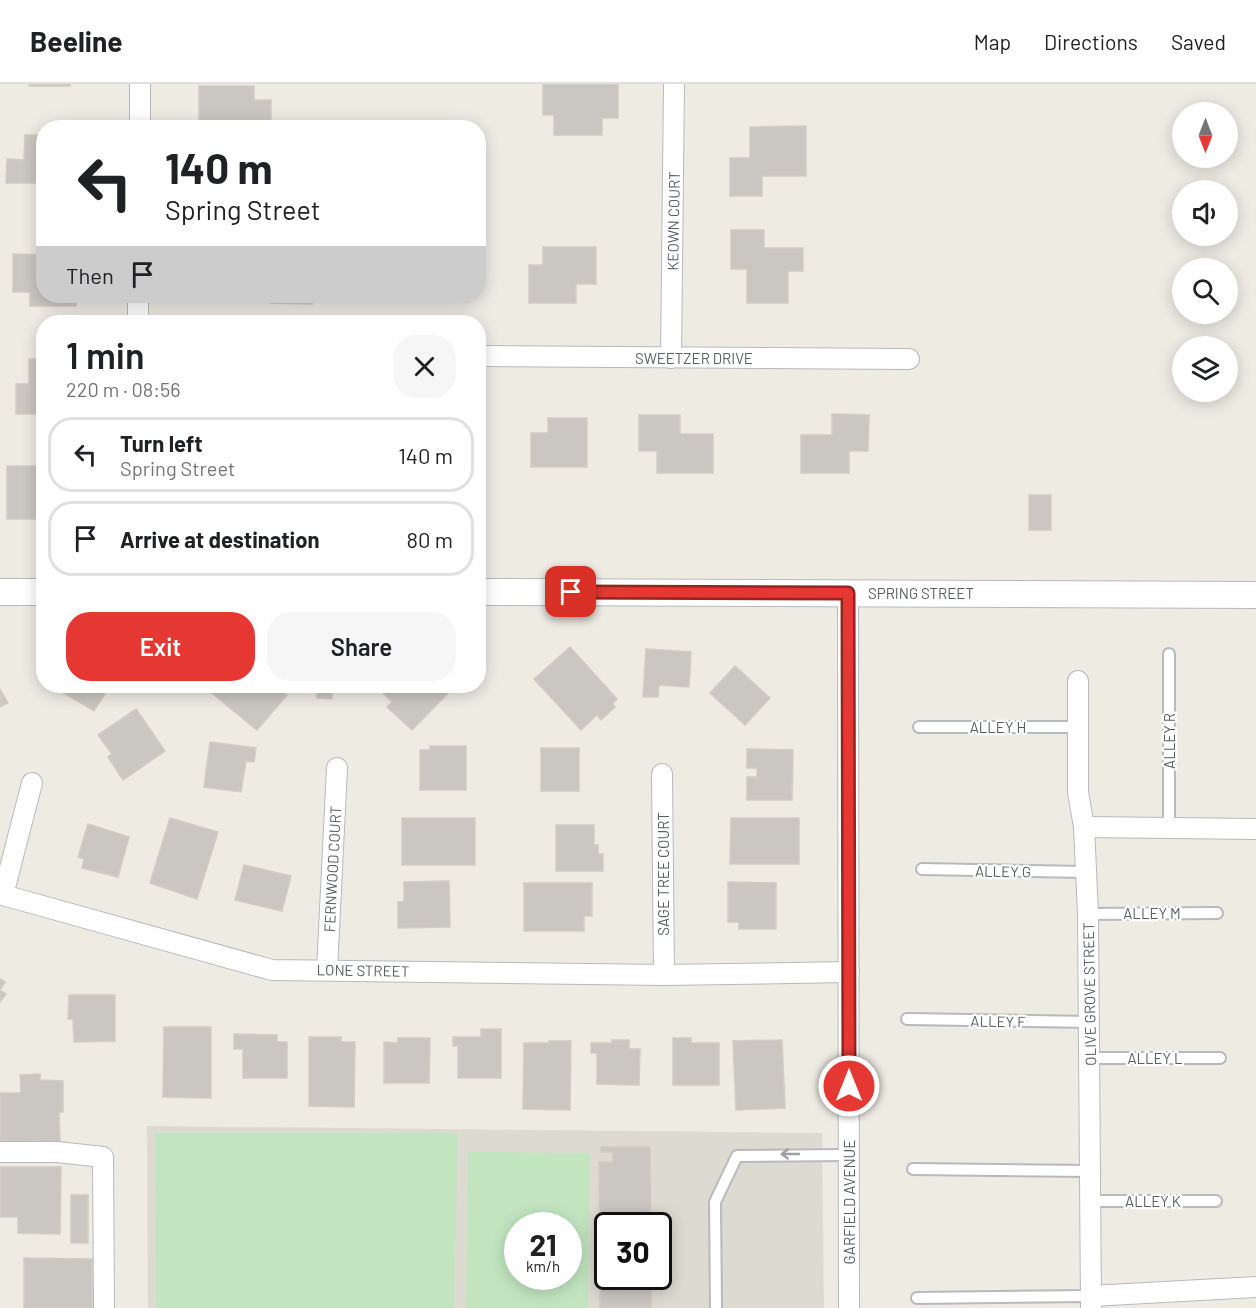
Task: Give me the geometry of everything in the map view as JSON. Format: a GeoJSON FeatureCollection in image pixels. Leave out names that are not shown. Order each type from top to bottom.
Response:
{"type":"FeatureCollection","features":[{"type":"Feature","properties":{"kind":"street"},"geometry":{"type":"LineString","coordinates":[[140,84],[140,120]]}},
{"type":"Feature","properties":{"kind":"street","name":"KEOWN COURT"},"geometry":{"type":"LineString","coordinates":[[671,358],[674,84]]}},
{"type":"Feature","properties":{"kind":"street","name":"SWEETZER DRIVE"},"geometry":{"type":"LineString","coordinates":[[486,356],[909,359]]}},
{"type":"Feature","properties":{"kind":"street"},"geometry":{"type":"LineString","coordinates":[[0,592],[36,592]]}},
{"type":"Feature","properties":{"kind":"street","name":"SPRING STREET"},"geometry":{"type":"LineString","coordinates":[[486,592],[1256,595]]}},
{"type":"Feature","properties":{"kind":"street","name":"GARFIELD AVENUE"},"geometry":{"type":"LineString","coordinates":[[848,593],[849,1308]]}},
{"type":"Feature","properties":{"kind":"street","name":"OLIVE GROVE STREET"},"geometry":{"type":"LineString","coordinates":[[1078,681],[1078,792],[1084,827],[1088,914],[1091,1302]]}},
{"type":"Feature","properties":{"kind":"street","name":"FERNWOOD COURT"},"geometry":{"type":"LineString","coordinates":[[327,970],[337,768]]}},
{"type":"Feature","properties":{"kind":"street","name":"SAGE TREE COURT"},"geometry":{"type":"LineString","coordinates":[[662,774],[664,975]]}},
{"type":"Feature","properties":{"kind":"street","name":"LONE STREET"},"geometry":{"type":"LineString","coordinates":[[32,783],[3,895],[272,970],[664,975],[849,972]]}},
{"type":"Feature","properties":{"kind":"street"},"geometry":{"type":"LineString","coordinates":[[1084,827],[1256,829]]}},
{"type":"Feature","properties":{"kind":"street"},"geometry":{"type":"LineString","coordinates":[[0,1152],[57,1152],[103,1157],[104,1308]]}},
{"type":"Feature","properties":{"kind":"street"},"geometry":{"type":"LineString","coordinates":[[1091,1302],[1256,1287]]}},
{"type":"Feature","properties":{"kind":"lane","name":"ALLEY R"},"geometry":{"type":"LineString","coordinates":[[1169,654],[1169,828]]}},
{"type":"Feature","properties":{"kind":"lane","name":"ALLEY H"},"geometry":{"type":"LineString","coordinates":[[919,727],[1078,727]]}},
{"type":"Feature","properties":{"kind":"lane","name":"ALLEY G"},"geometry":{"type":"LineString","coordinates":[[921,869],[1085,872]]}},
{"type":"Feature","properties":{"kind":"lane","name":"ALLEY M"},"geometry":{"type":"LineString","coordinates":[[1088,914],[1217,913]]}},
{"type":"Feature","properties":{"kind":"lane","name":"ALLEY F"},"geometry":{"type":"LineString","coordinates":[[907,1019],[1090,1022]]}},
{"type":"Feature","properties":{"kind":"lane","name":"ALLEY L"},"geometry":{"type":"LineString","coordinates":[[1090,1058],[1220,1058]]}},
{"type":"Feature","properties":{"kind":"lane"},"geometry":{"type":"LineString","coordinates":[[716,1308],[715,1202],[737,1156],[849,1155]]}},
{"type":"Feature","properties":{"kind":"lane"},"geometry":{"type":"LineString","coordinates":[[913,1169],[1090,1171]]}},
{"type":"Feature","properties":{"kind":"lane","name":"ALLEY K"},"geometry":{"type":"LineString","coordinates":[[1090,1201],[1216,1202]]}},
{"type":"Feature","properties":{"kind":"lane"},"geometry":{"type":"LineString","coordinates":[[917,1298],[1091,1302]]}},
{"type":"Feature","properties":{"kind":"shaded area"},"geometry":{"type":"Polygon","coordinates":[[[147,1126],[822,1133],[824,1308],[148,1308],[147,1126]]]}},
{"type":"Feature","properties":{"kind":"green space"},"geometry":{"type":"Polygon","coordinates":[[[155,1133],[458,1133],[454,1308],[156,1308],[155,1133]]]}},
{"type":"Feature","properties":{"kind":"green space"},"geometry":{"type":"Polygon","coordinates":[[[468,1152],[590,1153],[588,1308],[466,1308],[468,1152]]]}},
{"type":"Feature","properties":{"kind":"building"},"geometry":{"type":"Polygon","coordinates":[[[29,84],[70,84],[70,86],[29,86],[29,84]]]}},
{"type":"Feature","properties":{"kind":"building"},"geometry":{"type":"Polygon","coordinates":[[[543,84],[618,84],[618,118],[602,118],[602,135],[554,135],[554,115],[543,115],[543,84]]]}},
{"type":"Feature","properties":{"kind":"building"},"geometry":{"type":"Polygon","coordinates":[[[199,86],[254,86],[254,100],[271,100],[271,120],[199,120],[199,86]]]}},
{"type":"Feature","properties":{"kind":"building"},"geometry":{"type":"Polygon","coordinates":[[[806,126],[806,176],[762,176],[762,196],[730,196],[730,158],[750,158],[750,127],[806,126]]]}},
{"type":"Feature","properties":{"kind":"building"},"geometry":{"type":"Polygon","coordinates":[[[25,135],[36,135],[36,183],[6,183],[7,159],[24,160],[25,135]]]}},
{"type":"Feature","properties":{"kind":"building"},"geometry":{"type":"Polygon","coordinates":[[[731,230],[764,230],[764,248],[803,248],[803,271],[788,271],[788,303],[747,303],[747,269],[731,269],[731,230]]]}},
{"type":"Feature","properties":{"kind":"building"},"geometry":{"type":"Polygon","coordinates":[[[543,247],[596,247],[596,284],[576,284],[576,303],[529,303],[529,265],[543,265],[543,247]]]}},
{"type":"Feature","properties":{"kind":"building"},"geometry":{"type":"Polygon","coordinates":[[[13,254],[36,255],[36,303],[76,303],[76,306],[30,306],[30,292],[13,292],[13,254]]]}},
{"type":"Feature","properties":{"kind":"building"},"geometry":{"type":"Polygon","coordinates":[[[29,359],[36,359],[36,414],[16,414],[16,384],[29,384],[29,359]]]}},
{"type":"Feature","properties":{"kind":"building"},"geometry":{"type":"Polygon","coordinates":[[[832,414],[869,415],[868,451],[849,451],[849,473],[801,473],[801,435],[832,435],[832,414]]]}},
{"type":"Feature","properties":{"kind":"building"},"geometry":{"type":"Polygon","coordinates":[[[639,415],[680,415],[680,434],[713,434],[713,473],[657,473],[657,451],[639,451],[639,415]]]}},
{"type":"Feature","properties":{"kind":"building"},"geometry":{"type":"Polygon","coordinates":[[[548,418],[587,418],[587,467],[531,467],[531,433],[548,433],[548,418]]]}},
{"type":"Feature","properties":{"kind":"building"},"geometry":{"type":"Polygon","coordinates":[[[7,466],[36,466],[36,519],[7,519],[7,466]]]}},
{"type":"Feature","properties":{"kind":"building"},"geometry":{"type":"Polygon","coordinates":[[[1029,495],[1051,495],[1051,530],[1029,530],[1029,495]]]}},
{"type":"Feature","properties":{"kind":"building"},"geometry":{"type":"Polygon","coordinates":[[[570,647],[617,699],[612,704],[615,707],[601,720],[597,715],[581,730],[534,679],[570,647]]]}},
{"type":"Feature","properties":{"kind":"building"},"geometry":{"type":"Polygon","coordinates":[[[646,649],[691,652],[689,687],[659,685],[658,697],[643,697],[646,649]]]}},
{"type":"Feature","properties":{"kind":"building"},"geometry":{"type":"Polygon","coordinates":[[[735,666],[770,698],[745,725],[710,693],[735,666]]]}},
{"type":"Feature","properties":{"kind":"building"},"geometry":{"type":"Polygon","coordinates":[[[0,689],[8,703],[0,707],[0,689]]]}},
{"type":"Feature","properties":{"kind":"building"},"geometry":{"type":"Polygon","coordinates":[[[64,693],[106,693],[94,711],[64,693]]]}},
{"type":"Feature","properties":{"kind":"building"},"geometry":{"type":"Polygon","coordinates":[[[212,693],[284,693],[287,695],[257,730],[212,693]]]}},
{"type":"Feature","properties":{"kind":"building"},"geometry":{"type":"Polygon","coordinates":[[[317,693],[332,693],[332,699],[317,698],[317,693]]]}},
{"type":"Feature","properties":{"kind":"building"},"geometry":{"type":"Polygon","coordinates":[[[383,693],[448,693],[412,730],[387,707],[392,702],[383,693]]]}},
{"type":"Feature","properties":{"kind":"building"},"geometry":{"type":"Polygon","coordinates":[[[136,709],[165,751],[123,780],[108,757],[112,754],[98,735],[136,709]]]}},
{"type":"Feature","properties":{"kind":"building"},"geometry":{"type":"Polygon","coordinates":[[[210,742],[256,748],[254,762],[246,761],[241,792],[204,787],[210,742]]]}},
{"type":"Feature","properties":{"kind":"building"},"geometry":{"type":"Polygon","coordinates":[[[430,746],[466,746],[466,790],[420,790],[420,750],[430,750],[430,746]]]}},
{"type":"Feature","properties":{"kind":"building"},"geometry":{"type":"Polygon","coordinates":[[[541,748],[579,748],[579,791],[541,791],[541,748]]]}},
{"type":"Feature","properties":{"kind":"building"},"geometry":{"type":"Polygon","coordinates":[[[747,749],[793,750],[792,800],[747,800],[747,777],[757,777],[757,768],[747,768],[747,749]]]}},
{"type":"Feature","properties":{"kind":"building"},"geometry":{"type":"Polygon","coordinates":[[[170,818],[218,832],[197,899],[150,883],[170,818]]]}},
{"type":"Feature","properties":{"kind":"building"},"geometry":{"type":"Polygon","coordinates":[[[402,818],[475,818],[475,865],[402,865],[402,818]]]}},
{"type":"Feature","properties":{"kind":"building"},"geometry":{"type":"Polygon","coordinates":[[[731,818],[799,818],[799,864],[730,864],[731,818]]]}},
{"type":"Feature","properties":{"kind":"building"},"geometry":{"type":"Polygon","coordinates":[[[88,824],[129,837],[118,877],[82,868],[84,859],[78,857],[88,824]]]}},
{"type":"Feature","properties":{"kind":"building"},"geometry":{"type":"Polygon","coordinates":[[[556,825],[594,825],[594,845],[598,845],[598,854],[603,854],[603,871],[556,871],[556,825]]]}},
{"type":"Feature","properties":{"kind":"building"},"geometry":{"type":"Polygon","coordinates":[[[244,865],[291,876],[282,911],[235,900],[244,865]]]}},
{"type":"Feature","properties":{"kind":"building"},"geometry":{"type":"Polygon","coordinates":[[[449,881],[450,927],[398,928],[398,902],[404,902],[404,882],[449,881]]]}},
{"type":"Feature","properties":{"kind":"building"},"geometry":{"type":"Polygon","coordinates":[[[728,882],[776,883],[776,929],[739,929],[739,922],[728,922],[728,882]]]}},
{"type":"Feature","properties":{"kind":"building"},"geometry":{"type":"Polygon","coordinates":[[[524,883],[592,883],[592,916],[584,916],[584,931],[524,931],[524,883]]]}},
{"type":"Feature","properties":{"kind":"building"},"geometry":{"type":"Polygon","coordinates":[[[0,979],[5,982],[0,990],[0,979]]]}},
{"type":"Feature","properties":{"kind":"building"},"geometry":{"type":"Polygon","coordinates":[[[0,990],[6,994],[0,1002],[0,990]]]}},
{"type":"Feature","properties":{"kind":"building"},"geometry":{"type":"Polygon","coordinates":[[[69,995],[115,995],[115,1041],[74,1042],[73,1019],[68,1019],[69,995]]]}},
{"type":"Feature","properties":{"kind":"building"},"geometry":{"type":"Polygon","coordinates":[[[164,1027],[211,1027],[211,1098],[163,1097],[164,1027]]]}},
{"type":"Feature","properties":{"kind":"building"},"geometry":{"type":"Polygon","coordinates":[[[481,1029],[501,1029],[501,1078],[458,1078],[458,1046],[453,1046],[453,1037],[481,1037],[481,1029]]]}},
{"type":"Feature","properties":{"kind":"building"},"geometry":{"type":"Polygon","coordinates":[[[234,1034],[277,1035],[277,1042],[287,1042],[287,1078],[243,1078],[243,1049],[234,1049],[234,1034]]]}},
{"type":"Feature","properties":{"kind":"building"},"geometry":{"type":"Polygon","coordinates":[[[309,1037],[341,1037],[341,1042],[355,1042],[354,1107],[309,1106],[309,1037]]]}},
{"type":"Feature","properties":{"kind":"building"},"geometry":{"type":"Polygon","coordinates":[[[398,1038],[430,1038],[429,1083],[384,1083],[384,1042],[398,1043],[398,1038]]]}},
{"type":"Feature","properties":{"kind":"building"},"geometry":{"type":"Polygon","coordinates":[[[673,1038],[691,1038],[691,1043],[719,1043],[719,1085],[673,1085],[673,1038]]]}},
{"type":"Feature","properties":{"kind":"building"},"geometry":{"type":"Polygon","coordinates":[[[612,1040],[629,1040],[629,1049],[640,1049],[639,1085],[597,1084],[597,1053],[591,1053],[591,1043],[612,1043],[612,1040]]]}},
{"type":"Feature","properties":{"kind":"building"},"geometry":{"type":"Polygon","coordinates":[[[782,1040],[785,1108],[736,1110],[733,1041],[782,1040]]]}},
{"type":"Feature","properties":{"kind":"building"},"geometry":{"type":"Polygon","coordinates":[[[549,1041],[571,1041],[570,1110],[523,1109],[524,1043],[549,1043],[549,1041]]]}},
{"type":"Feature","properties":{"kind":"building"},"geometry":{"type":"Polygon","coordinates":[[[40,1074],[40,1080],[63,1081],[63,1112],[59,1112],[60,1142],[0,1140],[0,1093],[21,1093],[20,1075],[40,1074]]]}},
{"type":"Feature","properties":{"kind":"building"},"geometry":{"type":"Polygon","coordinates":[[[601,1147],[650,1147],[651,1212],[599,1212],[599,1162],[613,1162],[613,1152],[601,1152],[601,1147]]]}},
{"type":"Feature","properties":{"kind":"building"},"geometry":{"type":"Polygon","coordinates":[[[0,1167],[61,1167],[60,1234],[18,1233],[18,1217],[0,1217],[0,1167]]]}},
{"type":"Feature","properties":{"kind":"building"},"geometry":{"type":"Polygon","coordinates":[[[71,1195],[88,1195],[88,1243],[71,1243],[71,1195]]]}},
{"type":"Feature","properties":{"kind":"building"},"geometry":{"type":"Polygon","coordinates":[[[24,1258],[92,1259],[92,1308],[24,1308],[24,1258]]]}},
{"type":"Feature","properties":{"kind":"building"},"geometry":{"type":"Polygon","coordinates":[[[600,1290],[651,1290],[651,1308],[600,1308],[600,1290]]]}},
{"type":"Feature","properties":{"kind":"route"},"geometry":{"type":"LineString","coordinates":[[571,592],[848,593],[849,1086]]}}]}
